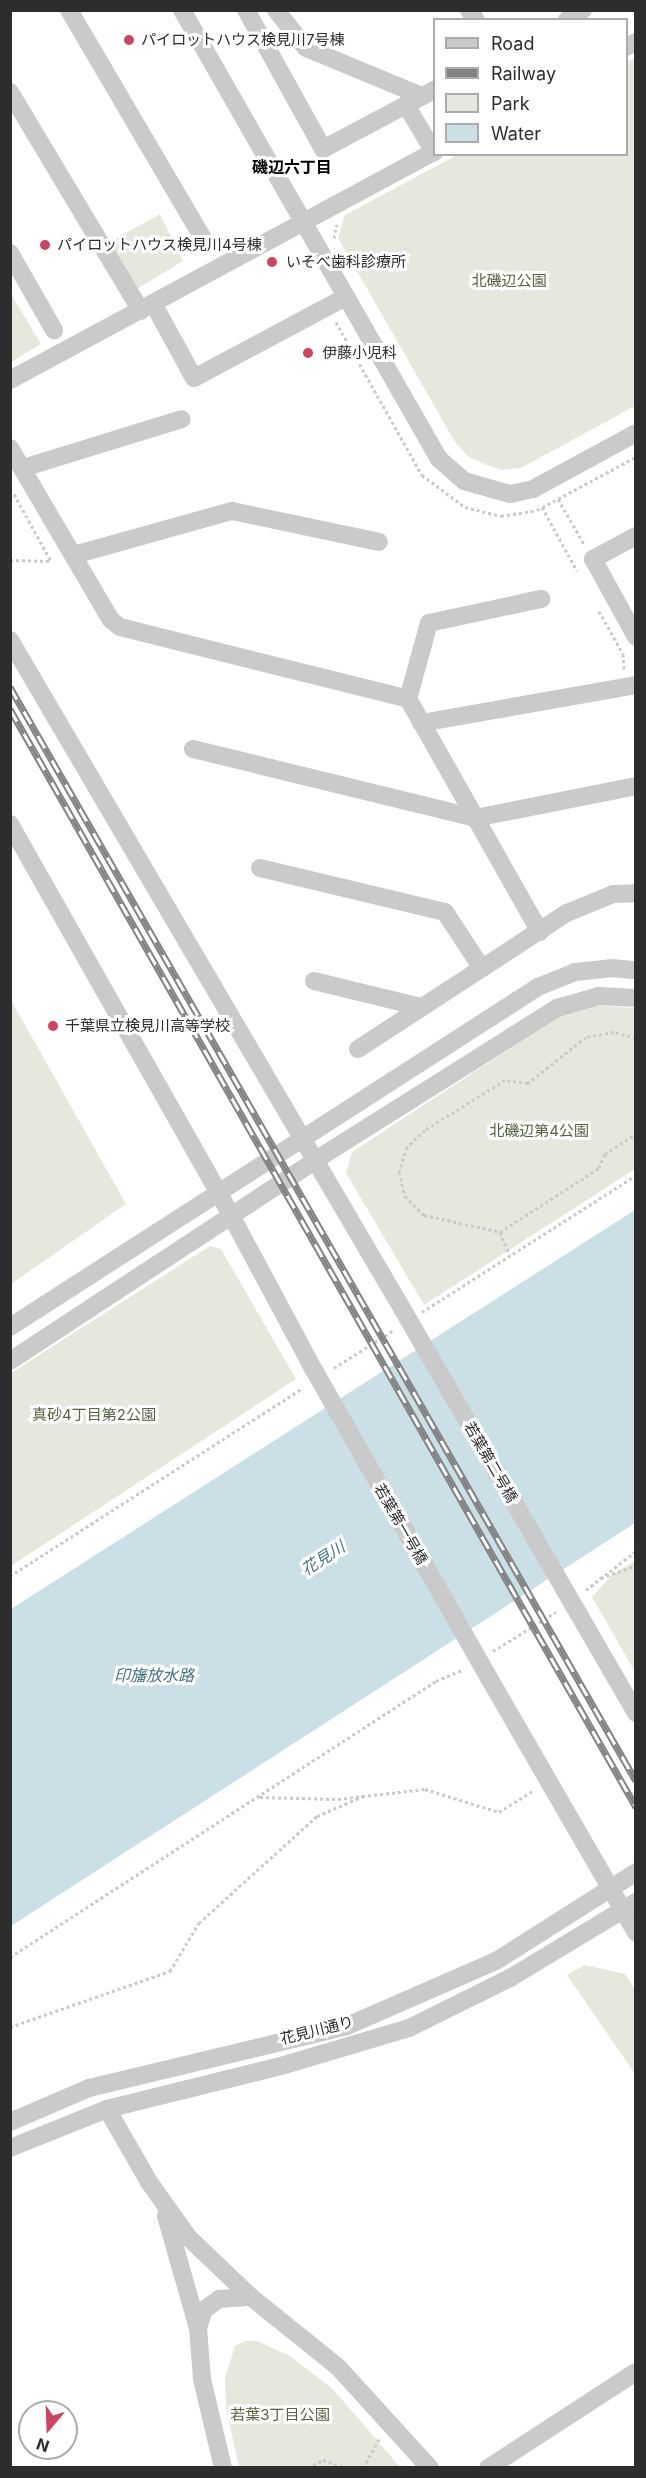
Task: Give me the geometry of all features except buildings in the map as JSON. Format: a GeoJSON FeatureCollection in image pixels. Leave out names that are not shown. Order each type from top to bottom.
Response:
{"type":"FeatureCollection","features":[{"type":"Feature","properties":{"kind":"street"},"geometry":{"type":"LineString","coordinates":[[69,10],[203,238]]}},
{"type":"Feature","properties":{"kind":"street"},"geometry":{"type":"LineString","coordinates":[[182,10],[439,459],[464,481],[510,494],[533,489],[636,433]]}},
{"type":"Feature","properties":{"kind":"street"},"geometry":{"type":"LineString","coordinates":[[246,10],[323,148],[421,97]]}},
{"type":"Feature","properties":{"kind":"street"},"geometry":{"type":"LineString","coordinates":[[276,10],[306,48],[421,97]]}},
{"type":"Feature","properties":{"kind":"street"},"geometry":{"type":"LineString","coordinates":[[570,18],[583,10]]}},
{"type":"Feature","properties":{"kind":"street"},"geometry":{"type":"LineString","coordinates":[[10,92],[194,378],[346,297]]}},
{"type":"Feature","properties":{"kind":"street"},"geometry":{"type":"LineString","coordinates":[[421,97],[433,148]]}},
{"type":"Feature","properties":{"kind":"street"},"geometry":{"type":"LineString","coordinates":[[10,380],[304,224],[433,153]]}},
{"type":"Feature","properties":{"kind":"street"},"geometry":{"type":"LineString","coordinates":[[10,253],[54,330]]}},
{"type":"Feature","properties":{"kind":"street"},"geometry":{"type":"LineString","coordinates":[[23,468],[182,419]]}},
{"type":"Feature","properties":{"kind":"street"},"geometry":{"type":"LineString","coordinates":[[10,448],[111,620],[130,632],[408,699]]}},
{"type":"Feature","properties":{"kind":"street"},"geometry":{"type":"LineString","coordinates":[[74,555],[232,511],[379,542]]}},
{"type":"Feature","properties":{"kind":"street"},"geometry":{"type":"LineString","coordinates":[[636,536],[593,559],[636,637]]}},
{"type":"Feature","properties":{"kind":"street"},"geometry":{"type":"LineString","coordinates":[[540,932],[408,699],[429,623],[541,599]]}},
{"type":"Feature","properties":{"kind":"street","name":"若葉第二号橋"},"geometry":{"type":"LineString","coordinates":[[10,640],[403,1310],[571,1610],[636,1713]]}},
{"type":"Feature","properties":{"kind":"street"},"geometry":{"type":"LineString","coordinates":[[421,723],[631,686]]}},
{"type":"Feature","properties":{"kind":"street"},"geometry":{"type":"LineString","coordinates":[[193,749],[475,818],[636,786]]}},
{"type":"Feature","properties":{"kind":"street","name":"若葉第一号橋"},"geometry":{"type":"LineString","coordinates":[[10,824],[219,1192],[314,1370],[609,1888],[629,1906],[636,1933]]}},
{"type":"Feature","properties":{"kind":"street"},"geometry":{"type":"LineString","coordinates":[[260,868],[445,912],[481,967]]}},
{"type":"Feature","properties":{"kind":"street"},"geometry":{"type":"LineString","coordinates":[[358,1049],[481,967],[588,902],[636,893]]}},
{"type":"Feature","properties":{"kind":"street"},"geometry":{"type":"LineString","coordinates":[[10,1327],[538,987],[575,972],[611,968],[636,970]]}},
{"type":"Feature","properties":{"kind":"street"},"geometry":{"type":"LineString","coordinates":[[314,981],[421,1007]]}},
{"type":"Feature","properties":{"kind":"street"},"geometry":{"type":"LineString","coordinates":[[10,1361],[314,1161],[557,1008],[599,996],[636,998]]}},
{"type":"Feature","properties":{"kind":"street","name":"花見川通り"},"geometry":{"type":"LineString","coordinates":[[10,2122],[89,2088],[347,2026],[496,1961],[636,1872]]}},
{"type":"Feature","properties":{"kind":"street","name":"花見川通り"},"geometry":{"type":"LineString","coordinates":[[10,2148],[107,2109],[281,2066],[409,2028],[510,1978],[629,1906]]}},
{"type":"Feature","properties":{"kind":"street"},"geometry":{"type":"LineString","coordinates":[[107,2109],[149,2182],[189,2238],[251,2297],[338,2367],[430,2468]]}},
{"type":"Feature","properties":{"kind":"street"},"geometry":{"type":"LineString","coordinates":[[149,2182],[179,2255],[198,2328],[202,2379],[223,2468]]}},
{"type":"Feature","properties":{"kind":"street"},"geometry":{"type":"LineString","coordinates":[[198,2328],[204,2310],[219,2299],[251,2297]]}},
{"type":"Feature","properties":{"kind":"street"},"geometry":{"type":"LineString","coordinates":[[488,2468],[636,2372]]}},
{"type":"Feature","properties":{"kind":"path"},"geometry":{"type":"LineString","coordinates":[[335,243],[333,236],[340,217]]}},
{"type":"Feature","properties":{"kind":"path"},"geometry":{"type":"LineString","coordinates":[[333,316],[422,475],[435,487],[465,507],[501,516],[542,507],[636,457]]}},
{"type":"Feature","properties":{"kind":"path"},"geometry":{"type":"LineString","coordinates":[[10,488],[51,561],[10,560]]}},
{"type":"Feature","properties":{"kind":"path"},"geometry":{"type":"LineString","coordinates":[[558,499],[593,559]]}},
{"type":"Feature","properties":{"kind":"path"},"geometry":{"type":"LineString","coordinates":[[542,507],[582,581]]}},
{"type":"Feature","properties":{"kind":"path"},"geometry":{"type":"LineString","coordinates":[[594,602],[623,654],[631,686]]}},
{"type":"Feature","properties":{"kind":"path"},"geometry":{"type":"LineString","coordinates":[[636,1038],[614,1032],[586,1037],[528,1083],[505,1080],[425,1130],[407,1147],[399,1172],[405,1196],[413,1207],[424,1215],[500,1232],[599,1168],[605,1154],[636,1134]]}},
{"type":"Feature","properties":{"kind":"path"},"geometry":{"type":"LineString","coordinates":[[500,1232],[510,1255]]}},
{"type":"Feature","properties":{"kind":"path"},"geometry":{"type":"LineString","coordinates":[[582,1593],[636,1551]]}},
{"type":"Feature","properties":{"kind":"path"},"geometry":{"type":"LineString","coordinates":[[601,1578],[636,1565]]}},
{"type":"Feature","properties":{"kind":"path"},"geometry":{"type":"LineString","coordinates":[[484,1657],[571,1610]]}},
{"type":"Feature","properties":{"kind":"path"},"geometry":{"type":"LineString","coordinates":[[10,1957],[436,1681],[466,1667]]}},
{"type":"Feature","properties":{"kind":"path"},"geometry":{"type":"LineString","coordinates":[[258,1797],[338,1799],[425,1789],[499,1812],[536,1789]]}},
{"type":"Feature","properties":{"kind":"path"},"geometry":{"type":"LineString","coordinates":[[10,2027],[170,1971],[199,1923],[317,1816],[366,1795]]}},
{"type":"Feature","properties":{"kind":"path"},"geometry":{"type":"LineString","coordinates":[[363,2468],[382,2433]]}},
{"type":"Feature","properties":{"kind":"path"},"geometry":{"type":"LineString","coordinates":[[308,2468],[323,2460],[346,2468]]}},
{"type":"Feature","properties":{"kind":"green space","name":"北磯辺公園"},"geometry":{"type":"Polygon","coordinates":[[[635,58],[635,406],[521,468],[502,470],[486,465],[469,457],[455,442],[338,238],[345,215],[455,156],[628,156],[628,62],[635,58]]]}},
{"type":"Feature","properties":{"kind":"green space"},"geometry":{"type":"Polygon","coordinates":[[[160,214],[183,261],[132,292],[106,244],[160,214]]]}},
{"type":"Feature","properties":{"kind":"green space"},"geometry":{"type":"Polygon","coordinates":[[[11,294],[41,344],[10,362],[11,294]]]}},
{"type":"Feature","properties":{"kind":"green space"},"geometry":{"type":"Polygon","coordinates":[[[11,1000],[126,1204],[10,1284],[11,1000]]]}},
{"type":"Feature","properties":{"kind":"green space","name":"北磯辺第4公園"},"geometry":{"type":"Polygon","coordinates":[[[596,1005],[635,1008],[635,1169],[424,1305],[346,1173],[352,1152],[564,1013],[596,1005]]]}},
{"type":"Feature","properties":{"kind":"green space","name":"真砂4丁目第2公園"},"geometry":{"type":"Polygon","coordinates":[[[210,1246],[221,1249],[296,1379],[11,1566],[11,1373],[210,1246]]]}},
{"type":"Feature","properties":{"kind":"green space"},"geometry":{"type":"Polygon","coordinates":[[[635,1561],[635,1672],[592,1597],[612,1575],[635,1561]]]}},
{"type":"Feature","properties":{"kind":"green space"},"geometry":{"type":"Polygon","coordinates":[[[585,1965],[625,1974],[635,1989],[635,2074],[567,1975],[585,1965]]]}},
{"type":"Feature","properties":{"kind":"green space","name":"若葉3丁目公園"},"geometry":{"type":"Polygon","coordinates":[[[245,2341],[257,2341],[290,2356],[332,2388],[400,2467],[239,2467],[226,2408],[225,2378],[235,2346],[245,2341]]]}},
{"type":"Feature","properties":{"kind":"water","name":"印旛放水路"},"geometry":{"type":"Polygon","coordinates":[[[635,1210],[635,1523],[11,1926],[11,1609],[635,1210]]]}},
{"type":"Feature","properties":{"kind":"railway"},"geometry":{"type":"LineString","coordinates":[[10,687],[636,1781]]}},
{"type":"Feature","properties":{"kind":"railway"},"geometry":{"type":"LineString","coordinates":[[10,709],[636,1807]]}},
{"type":"Feature","properties":{"kind":"place","name":"パイロットハウス検見川7号棟"},"geometry":{"type":"Point","coordinates":[129,40]}},
{"type":"Feature","properties":{"kind":"place","name":"パイロットハウス検見川4号棟"},"geometry":{"type":"Point","coordinates":[45,245]}},
{"type":"Feature","properties":{"kind":"place","name":"いそべ歯科診療所"},"geometry":{"type":"Point","coordinates":[272,262]}},
{"type":"Feature","properties":{"kind":"place","name":"伊藤小児科"},"geometry":{"type":"Point","coordinates":[308,353]}},
{"type":"Feature","properties":{"kind":"place","name":"千葉県立検見川高等学校"},"geometry":{"type":"Point","coordinates":[53,1026]}},
{"type":"Feature","properties":{"kind":"district","name":"磯辺六丁目"},"geometry":{"type":"Point","coordinates":[292,167]}},
{"type":"Feature","properties":{"kind":"water label","name":"花見川"},"geometry":{"type":"Point","coordinates":[323,1558]}}]}
